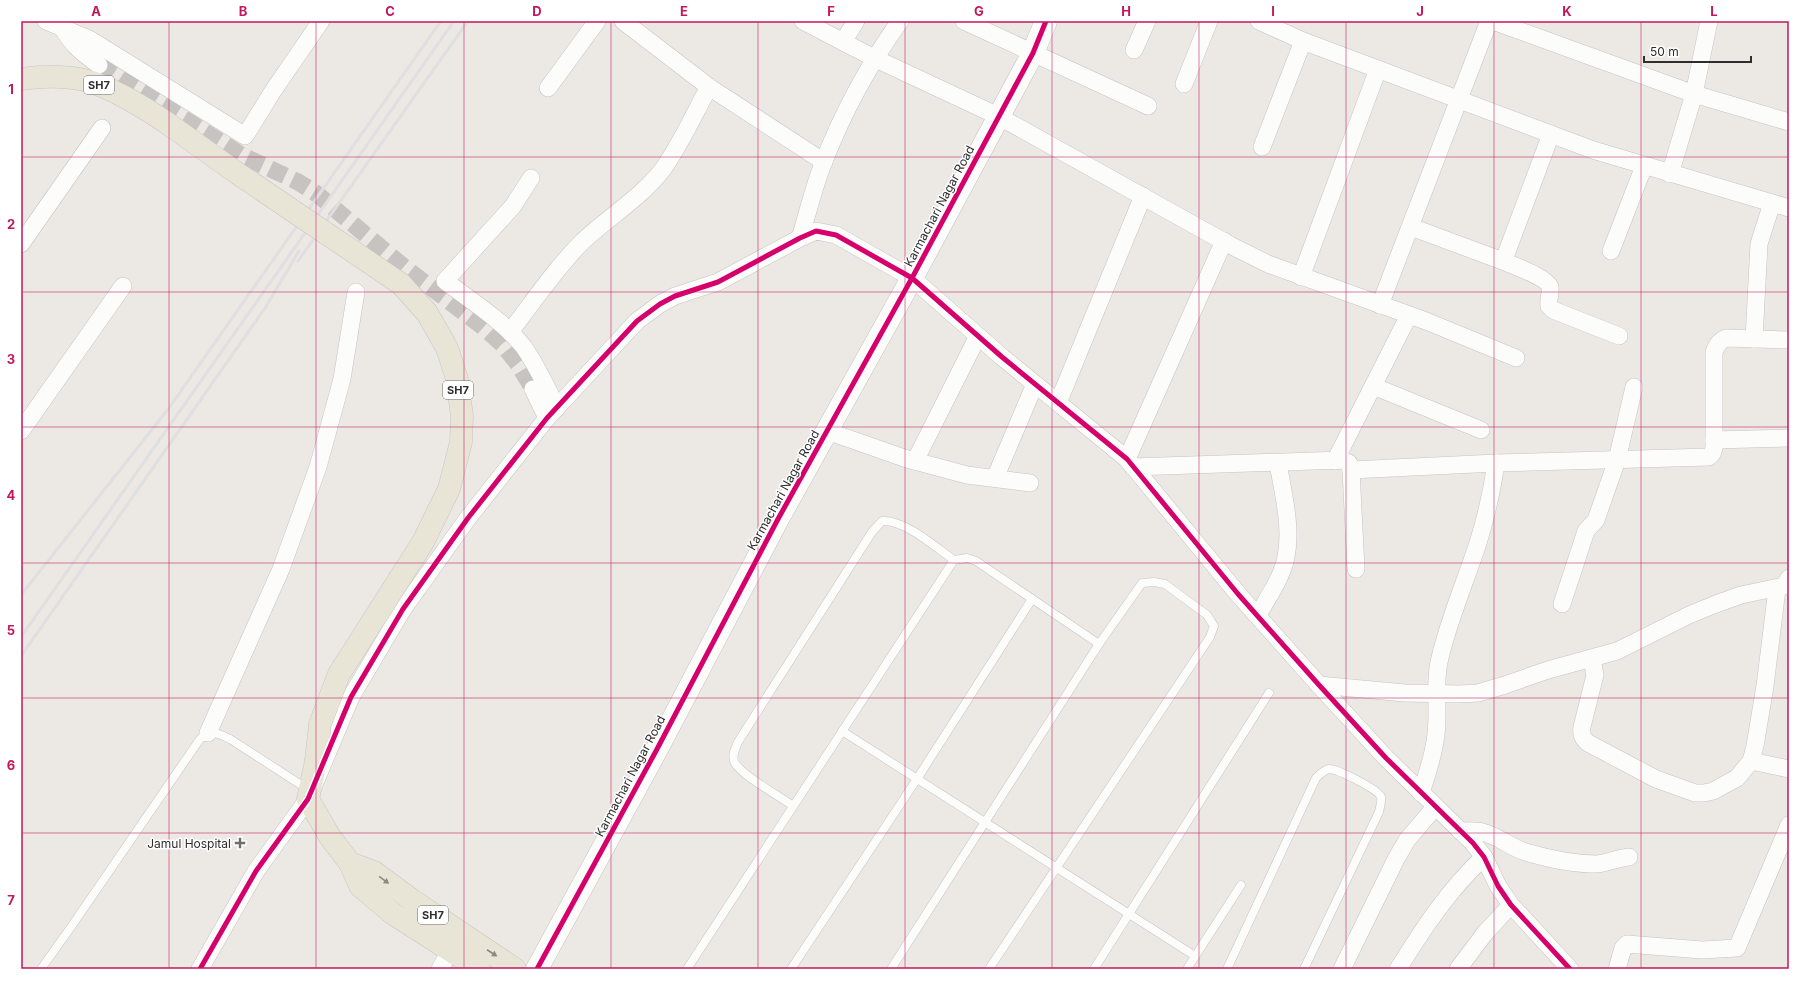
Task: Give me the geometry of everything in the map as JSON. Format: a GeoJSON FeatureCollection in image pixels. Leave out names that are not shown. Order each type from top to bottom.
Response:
{"type":"FeatureCollection","features":[{"type":"Feature","properties":{"kind":"main road","name":"SH7"},"geometry":{"type":"LineString","coordinates":[[21,79],[64,77],[96,83],[143,107],[237,173],[402,284],[427,312],[447,348],[456,379],[462,416],[461,442],[449,489],[423,542],[339,674],[320,724],[316,761],[308,795],[330,837],[350,863],[360,886],[392,912],[445,960],[480,969]]}},
{"type":"Feature","properties":{"kind":"main road","name":"SH7"},"geometry":{"type":"LineString","coordinates":[[350,863],[374,872],[412,900],[515,969]]}},
{"type":"Feature","properties":{"kind":"street"},"geometry":{"type":"LineString","coordinates":[[54,24],[89,39],[245,136],[273,91],[322,21]]}},
{"type":"Feature","properties":{"kind":"street"},"geometry":{"type":"LineString","coordinates":[[548,88],[597,21]]}},
{"type":"Feature","properties":{"kind":"street"},"geometry":{"type":"LineString","coordinates":[[623,21],[709,87],[824,162]]}},
{"type":"Feature","properties":{"kind":"street"},"geometry":{"type":"LineString","coordinates":[[843,42],[856,21]]}},
{"type":"Feature","properties":{"kind":"street"},"geometry":{"type":"LineString","coordinates":[[800,238],[824,162],[849,104],[874,58],[900,21]]}},
{"type":"Feature","properties":{"kind":"street"},"geometry":{"type":"LineString","coordinates":[[964,21],[985,26],[1033,53],[1148,106]]}},
{"type":"Feature","properties":{"kind":"street","name":"Karmachari Nagar Road"},"geometry":{"type":"LineString","coordinates":[[537,969],[1033,53],[1046,21]]}},
{"type":"Feature","properties":{"kind":"street"},"geometry":{"type":"LineString","coordinates":[[1134,50],[1147,21]]}},
{"type":"Feature","properties":{"kind":"street"},"geometry":{"type":"LineString","coordinates":[[1184,84],[1209,21]]}},
{"type":"Feature","properties":{"kind":"street"},"geometry":{"type":"LineString","coordinates":[[1259,21],[1303,41],[1593,150],[1789,208]]}},
{"type":"Feature","properties":{"kind":"street"},"geometry":{"type":"LineString","coordinates":[[1380,305],[1460,100],[1488,21]]}},
{"type":"Feature","properties":{"kind":"street"},"geometry":{"type":"LineString","coordinates":[[1493,21],[1694,94],[1789,122]]}},
{"type":"Feature","properties":{"kind":"street"},"geometry":{"type":"LineString","coordinates":[[1670,174],[1694,94],[1709,21]]}},
{"type":"Feature","properties":{"kind":"street"},"geometry":{"type":"LineString","coordinates":[[805,22],[874,58],[998,116],[1268,264],[1456,333],[1516,358]]}},
{"type":"Feature","properties":{"kind":"street"},"geometry":{"type":"LineString","coordinates":[[54,24],[81,53],[99,65]]}},
{"type":"Feature","properties":{"kind":"street"},"geometry":{"type":"LineString","coordinates":[[1262,147],[1303,41]]}},
{"type":"Feature","properties":{"kind":"street"},"geometry":{"type":"LineString","coordinates":[[1301,277],[1378,69]]}},
{"type":"Feature","properties":{"kind":"street"},"geometry":{"type":"LineString","coordinates":[[510,332],[581,243],[644,189],[663,170],[709,87]]}},
{"type":"Feature","properties":{"kind":"street"},"geometry":{"type":"LineString","coordinates":[[21,244],[102,128]]}},
{"type":"Feature","properties":{"kind":"street"},"geometry":{"type":"LineString","coordinates":[[1508,263],[1505,257],[1506,250],[1551,134]]}},
{"type":"Feature","properties":{"kind":"street"},"geometry":{"type":"LineString","coordinates":[[1611,251],[1644,166]]}},
{"type":"Feature","properties":{"kind":"street"},"geometry":{"type":"LineString","coordinates":[[531,178],[513,206],[445,281],[510,332],[522,346],[534,363],[552,413]]}},
{"type":"Feature","properties":{"kind":"street"},"geometry":{"type":"LineString","coordinates":[[1058,403],[1143,196]]}},
{"type":"Feature","properties":{"kind":"street"},"geometry":{"type":"LineString","coordinates":[[1754,339],[1760,244],[1772,203]]}},
{"type":"Feature","properties":{"kind":"street"},"geometry":{"type":"LineString","coordinates":[[1411,227],[1508,263],[1544,280],[1549,285],[1549,306],[1554,310],[1619,336]]}},
{"type":"Feature","properties":{"kind":"street"},"geometry":{"type":"LineString","coordinates":[[200,969],[256,871],[308,795],[351,697],[403,609],[468,518],[552,413],[637,321],[660,304],[676,296],[718,282],[800,238],[816,232],[836,235],[912,278],[978,336],[1130,463],[1159,495],[1258,615],[1319,685],[1386,758],[1460,831],[1486,861],[1498,886],[1511,905],[1570,969]]}},
{"type":"Feature","properties":{"kind":"street"},"geometry":{"type":"LineString","coordinates":[[1130,463],[1224,241]]}},
{"type":"Feature","properties":{"kind":"street"},"geometry":{"type":"LineString","coordinates":[[21,431],[123,286]]}},
{"type":"Feature","properties":{"kind":"street"},"geometry":{"type":"LineString","coordinates":[[208,733],[281,569],[318,468],[342,379],[356,292]]}},
{"type":"Feature","properties":{"kind":"street"},"geometry":{"type":"LineString","coordinates":[[1335,461],[1409,316]]}},
{"type":"Feature","properties":{"kind":"street"},"geometry":{"type":"LineString","coordinates":[[915,461],[978,336]]}},
{"type":"Feature","properties":{"kind":"street"},"geometry":{"type":"LineString","coordinates":[[1351,470],[1709,458],[1712,454],[1714,440],[1714,352],[1720,340],[1726,338],[1789,340]]}},
{"type":"Feature","properties":{"kind":"street"},"geometry":{"type":"LineString","coordinates":[[995,478],[1035,384]]}},
{"type":"Feature","properties":{"kind":"street"},"geometry":{"type":"LineString","coordinates":[[1373,386],[1481,430]]}},
{"type":"Feature","properties":{"kind":"street"},"geometry":{"type":"LineString","coordinates":[[1562,604],[1586,532],[1596,520],[1617,460],[1634,387]]}},
{"type":"Feature","properties":{"kind":"street"},"geometry":{"type":"LineString","coordinates":[[533,389],[552,413]]}},
{"type":"Feature","properties":{"kind":"street"},"geometry":{"type":"LineString","coordinates":[[827,431],[915,461],[967,475],[1030,483]]}},
{"type":"Feature","properties":{"kind":"street"},"geometry":{"type":"LineString","coordinates":[[1714,440],[1789,438]]}},
{"type":"Feature","properties":{"kind":"street"},"geometry":{"type":"LineString","coordinates":[[1130,463],[1278,463],[1342,460],[1349,463],[1351,470],[1356,569]]}},
{"type":"Feature","properties":{"kind":"street"},"geometry":{"type":"LineString","coordinates":[[1258,615],[1276,584],[1286,559],[1288,542],[1284,498],[1278,463]]}},
{"type":"Feature","properties":{"kind":"street"},"geometry":{"type":"LineString","coordinates":[[1421,793],[1433,758],[1436,734],[1439,662],[1486,514],[1496,464]]}},
{"type":"Feature","properties":{"kind":"street"},"geometry":{"type":"LineString","coordinates":[[1319,685],[1437,694],[1478,693],[1505,686],[1548,670],[1617,651],[1689,615],[1741,595],[1786,582],[1751,761],[1737,778],[1713,791],[1695,793],[1656,778],[1583,739],[1581,733],[1595,675],[1592,659]]}},
{"type":"Feature","properties":{"kind":"street"},"geometry":{"type":"LineString","coordinates":[[1751,761],[1789,769]]}},
{"type":"Feature","properties":{"kind":"street"},"geometry":{"type":"LineString","coordinates":[[1342,969],[1396,859],[1407,840],[1435,807]]}},
{"type":"Feature","properties":{"kind":"street"},"geometry":{"type":"LineString","coordinates":[[1617,969],[1622,948],[1627,944],[1702,950],[1737,948],[1789,825]]}},
{"type":"Feature","properties":{"kind":"street"},"geometry":{"type":"LineString","coordinates":[[1460,831],[1481,832],[1492,836],[1511,847],[1528,853],[1595,864],[1617,858],[1629,858]]}},
{"type":"Feature","properties":{"kind":"street"},"geometry":{"type":"LineString","coordinates":[[1398,969],[1419,935],[1454,888],[1486,861],[1511,847]]}},
{"type":"Feature","properties":{"kind":"street"},"geometry":{"type":"LineString","coordinates":[[1458,969],[1485,932],[1511,905]]}},
{"type":"Feature","properties":{"kind":"lane"},"geometry":{"type":"LineString","coordinates":[[793,806],[742,772],[734,763],[733,752],[872,532],[882,521],[890,520],[900,524],[954,560],[967,558],[976,561],[1099,644]]}},
{"type":"Feature","properties":{"kind":"lane"},"geometry":{"type":"LineString","coordinates":[[687,969],[954,560]]}},
{"type":"Feature","properties":{"kind":"lane"},"geometry":{"type":"LineString","coordinates":[[891,969],[1099,644],[1142,583],[1154,582],[1165,584],[1207,614],[1214,626],[1204,646],[989,969]]}},
{"type":"Feature","properties":{"kind":"lane"},"geometry":{"type":"LineString","coordinates":[[791,969],[917,779],[1032,599]]}},
{"type":"Feature","properties":{"kind":"lane"},"geometry":{"type":"LineString","coordinates":[[1094,969],[1269,693]]}},
{"type":"Feature","properties":{"kind":"lane"},"geometry":{"type":"LineString","coordinates":[[842,731],[1056,869],[1195,956]]}},
{"type":"Feature","properties":{"kind":"lane"},"geometry":{"type":"LineString","coordinates":[[41,969],[200,739],[208,733],[217,733],[230,739],[308,795]]}},
{"type":"Feature","properties":{"kind":"lane"},"geometry":{"type":"LineString","coordinates":[[1227,969],[1316,778],[1321,772],[1330,769],[1338,771],[1376,790],[1381,796],[1381,804],[1379,812],[1304,969]]}},
{"type":"Feature","properties":{"kind":"lane"},"geometry":{"type":"LineString","coordinates":[[1187,969],[1241,885]]}},
{"type":"Feature","properties":{"kind":"tunnel"},"geometry":{"type":"LineString","coordinates":[[99,65],[241,155],[298,182],[317,194],[404,267],[483,327],[502,344],[518,364],[533,389]]}},
{"type":"Feature","properties":{"kind":"railway"},"geometry":{"type":"LineString","coordinates":[[21,595],[169,408],[441,21]]}},
{"type":"Feature","properties":{"kind":"railway"},"geometry":{"type":"LineString","coordinates":[[21,637],[454,21]]}},
{"type":"Feature","properties":{"kind":"railway"},"geometry":{"type":"LineString","coordinates":[[298,261],[468,21]]}},
{"type":"Feature","properties":{"kind":"railway"},"geometry":{"type":"LineString","coordinates":[[21,656],[265,308],[299,251]]}},
{"type":"Feature","properties":{"kind":"cycle path"},"geometry":{"type":"LineString","coordinates":[[537,969],[656,751],[778,519],[912,278],[1033,53],[1046,21]]}},
{"type":"Feature","properties":{"kind":"cycle path"},"geometry":{"type":"LineString","coordinates":[[200,969],[256,871],[308,799],[351,697],[403,609],[468,518],[547,418],[637,321],[660,304],[675,296],[718,282],[816,231],[836,235],[912,278],[1002,357],[1127,459],[1238,594],[1319,685],[1386,758],[1473,843],[1484,857],[1498,886],[1511,905],[1570,969]]}},
{"type":"Feature","properties":{"kind":"place","name":"Jamul Hospital"},"geometry":{"type":"Point","coordinates":[240,843]}}]}
